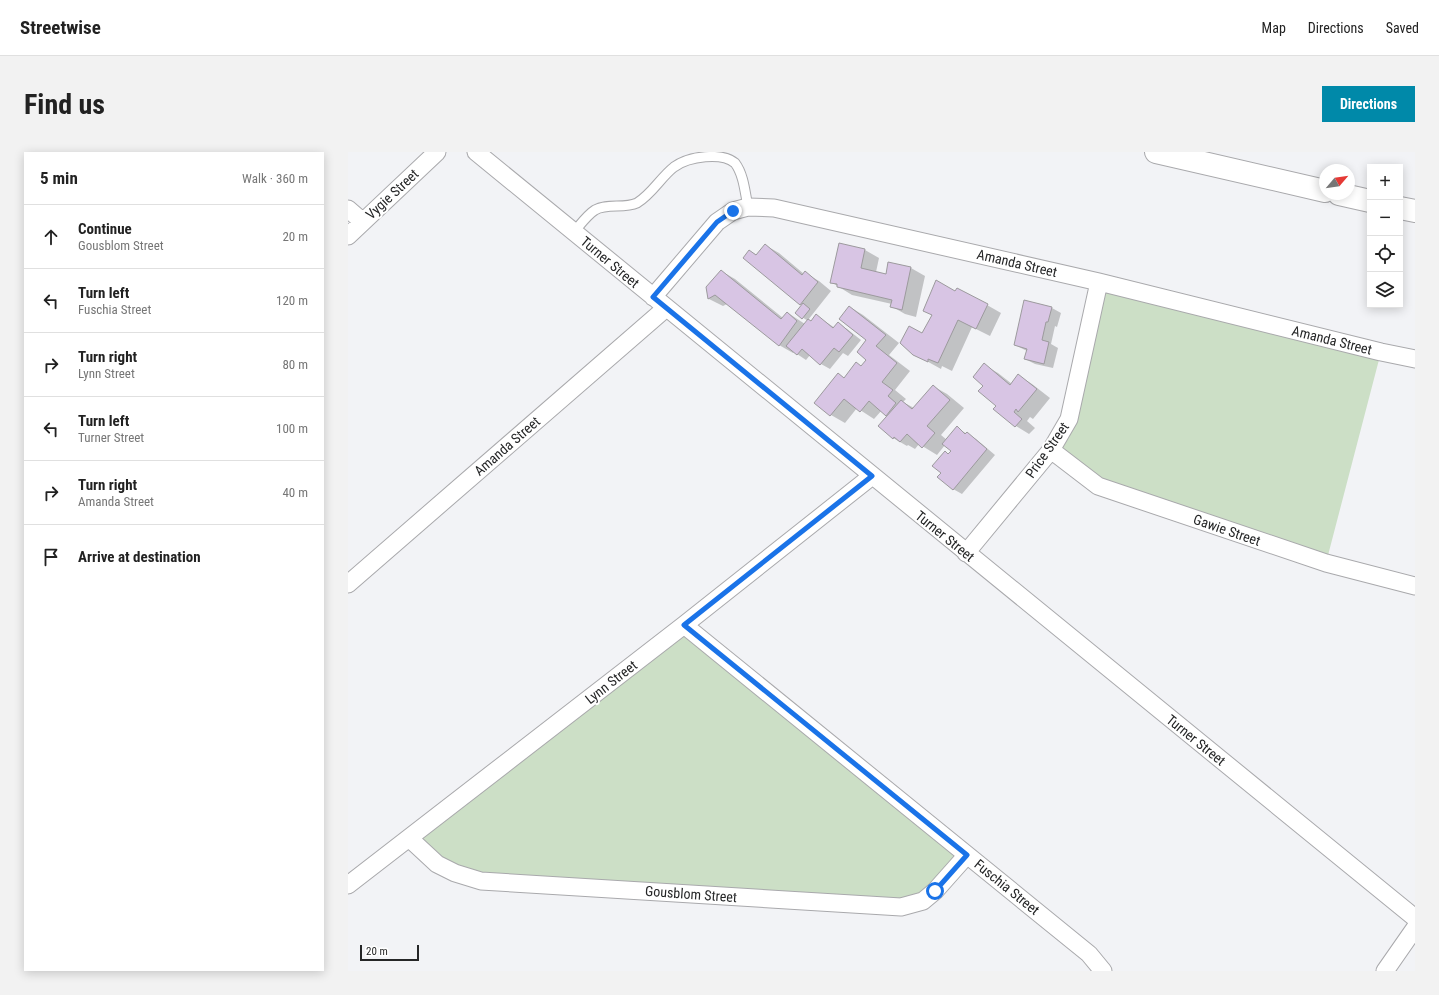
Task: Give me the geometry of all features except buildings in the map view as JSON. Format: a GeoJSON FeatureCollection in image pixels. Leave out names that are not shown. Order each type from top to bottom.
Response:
{"type":"FeatureCollection","features":[{"type":"Feature","properties":{"kind":"street","name":"Vygie Street"},"geometry":{"type":"LineString","coordinates":[[348,236],[437,152]]}},
{"type":"Feature","properties":{"kind":"street","name":"Turner Street"},"geometry":{"type":"LineString","coordinates":[[476,152],[1415,918]]}},
{"type":"Feature","properties":{"kind":"street"},"geometry":{"type":"LineString","coordinates":[[1156,152],[1319,190]]}},
{"type":"Feature","properties":{"kind":"street"},"geometry":{"type":"LineString","coordinates":[[1355,198],[1367,200]]}},
{"type":"Feature","properties":{"kind":"street","name":"Amanda Street"},"geometry":{"type":"LineString","coordinates":[[653,297],[717,222],[733,211],[748,207],[774,208],[1099,282],[1381,352],[1415,359]]}},
{"type":"Feature","properties":{"kind":"street"},"geometry":{"type":"LineString","coordinates":[[348,209],[363,222]]}},
{"type":"Feature","properties":{"kind":"street"},"geometry":{"type":"LineString","coordinates":[[1403,209],[1415,211]]}},
{"type":"Feature","properties":{"kind":"street","name":"Price Street"},"geometry":{"type":"LineString","coordinates":[[966,553],[1051,450],[1069,419],[1099,282]]}},
{"type":"Feature","properties":{"kind":"street","name":"Amanda Street"},"geometry":{"type":"LineString","coordinates":[[348,584],[666,308]]}},
{"type":"Feature","properties":{"kind":"street","name":"Gawie Street"},"geometry":{"type":"LineString","coordinates":[[1051,450],[1098,486],[1326,563],[1415,586]]}},
{"type":"Feature","properties":{"kind":"street","name":"Lynn Street"},"geometry":{"type":"LineString","coordinates":[[348,885],[684,625],[872,476]]}},
{"type":"Feature","properties":{"kind":"street","name":"Fuschia Street"},"geometry":{"type":"LineString","coordinates":[[684,625],[1089,954],[1103,971]]}},
{"type":"Feature","properties":{"kind":"street","name":"Gousblom Street"},"geometry":{"type":"LineString","coordinates":[[409,838],[437,864],[455,873],[481,881],[901,907],[923,901],[935,891],[967,855]]}},
{"type":"Feature","properties":{"kind":"street"},"geometry":{"type":"LineString","coordinates":[[1385,971],[1415,928]]}},
{"type":"Feature","properties":{"kind":"lane"},"geometry":{"type":"LineString","coordinates":[[574,232],[595,210],[636,203],[674,167],[686,160],[702,154],[721,154],[729,157],[735,162],[740,173],[748,207]]}},
{"type":"Feature","properties":{"kind":"green space"},"geometry":{"type":"Polygon","coordinates":[[[1099,282],[1381,352],[1326,563],[1098,486],[1051,450],[1069,419],[1099,282]]]}},
{"type":"Feature","properties":{"kind":"green space"},"geometry":{"type":"Polygon","coordinates":[[[684,625],[960,849],[923,898],[905,903],[477,878],[441,864],[413,835],[684,625]]]}},
{"type":"Feature","properties":{"kind":"route"},"geometry":{"type":"LineString","coordinates":[[733,211],[717,222],[653,297],[872,476],[684,625],[967,855],[935,891]]}}]}
